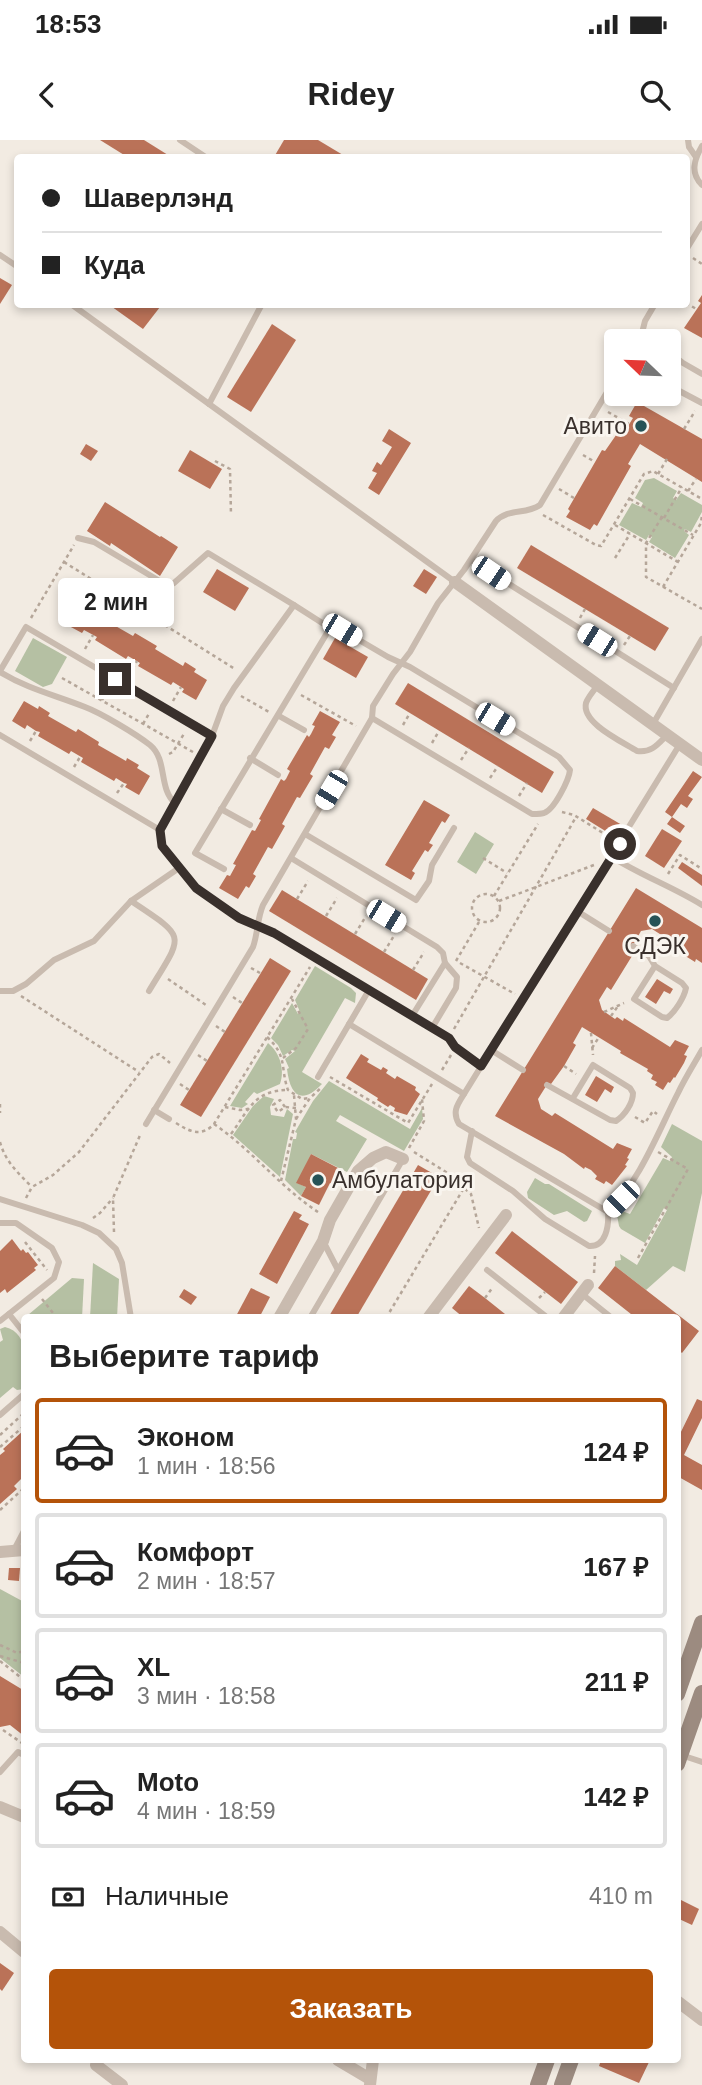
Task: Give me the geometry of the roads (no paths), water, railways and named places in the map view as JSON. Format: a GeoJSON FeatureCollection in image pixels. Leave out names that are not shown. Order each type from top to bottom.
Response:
{"type":"FeatureCollection","features":[{"type":"Feature","properties":{"kind":"main road"},"geometry":{"type":"LineString","coordinates":[[681,1683],[702,1623]]}},
{"type":"Feature","properties":{"kind":"main road"},"geometry":{"type":"LineString","coordinates":[[681,1753],[702,1693]]}},
{"type":"Feature","properties":{"kind":"main road"},"geometry":{"type":"LineString","coordinates":[[538,2085],[546,2063]]}},
{"type":"Feature","properties":{"kind":"main road"},"geometry":{"type":"LineString","coordinates":[[562,2085],[570,2063]]}},
{"type":"Feature","properties":{"kind":"street"},"geometry":{"type":"LineString","coordinates":[[455,582],[702,760]]}},
{"type":"Feature","properties":{"kind":"street"},"geometry":{"type":"LineString","coordinates":[[281,1314],[323,1241],[330,1220],[358,1171],[373,1158],[386,1152],[403,1159]]}},
{"type":"Feature","properties":{"kind":"street"},"geometry":{"type":"LineString","coordinates":[[431,1314],[506,1216]]}},
{"type":"Feature","properties":{"kind":"street"},"geometry":{"type":"LineString","coordinates":[[566,1314],[585,1289]]}},
{"type":"Feature","properties":{"kind":"street"},"geometry":{"type":"LineString","coordinates":[[0,1807],[21,1816]]}},
{"type":"Feature","properties":{"kind":"street"},"geometry":{"type":"LineString","coordinates":[[0,1932],[21,1950]]}},
{"type":"Feature","properties":{"kind":"street"},"geometry":{"type":"LineString","coordinates":[[681,2004],[702,2020]]}},
{"type":"Feature","properties":{"kind":"street"},"geometry":{"type":"LineString","coordinates":[[342,2063],[370,2082],[373,2063]]}},
{"type":"Feature","properties":{"kind":"street"},"geometry":{"type":"LineString","coordinates":[[96,2065],[122,2085]]}},
{"type":"Feature","properties":{"kind":"lane"},"geometry":{"type":"LineString","coordinates":[[180,140],[201,154]]}},
{"type":"Feature","properties":{"kind":"lane"},"geometry":{"type":"LineString","coordinates":[[688,140],[696,157]]}},
{"type":"Feature","properties":{"kind":"lane"},"geometry":{"type":"LineString","coordinates":[[702,146],[694,167],[695,177],[702,185]]}},
{"type":"Feature","properties":{"kind":"lane"},"geometry":{"type":"LineString","coordinates":[[690,245],[702,224]]}},
{"type":"Feature","properties":{"kind":"lane"},"geometry":{"type":"LineString","coordinates":[[77,308],[455,582]]}},
{"type":"Feature","properties":{"kind":"lane"},"geometry":{"type":"LineString","coordinates":[[209,404],[260,308]]}},
{"type":"Feature","properties":{"kind":"lane"},"geometry":{"type":"LineString","coordinates":[[643,329],[652,308]]}},
{"type":"Feature","properties":{"kind":"lane"},"geometry":{"type":"LineString","coordinates":[[681,361],[702,374]]}},
{"type":"Feature","properties":{"kind":"lane"},"geometry":{"type":"LineString","coordinates":[[681,392],[702,402]]}},
{"type":"Feature","properties":{"kind":"lane"},"geometry":{"type":"LineString","coordinates":[[146,1124],[253,947],[262,905],[365,731],[372,718],[373,706],[438,603],[471,560],[496,521],[502,515],[534,509],[540,505],[604,396]]}},
{"type":"Feature","properties":{"kind":"lane"},"geometry":{"type":"LineString","coordinates":[[78,538],[94,542],[168,586],[208,553],[330,628],[342,630],[401,663],[566,762],[570,769],[569,778],[550,810],[543,814],[532,814],[372,718]]}},
{"type":"Feature","properties":{"kind":"lane"},"geometry":{"type":"LineString","coordinates":[[471,560],[674,688]]}},
{"type":"Feature","properties":{"kind":"lane"},"geometry":{"type":"LineString","coordinates":[[294,605],[223,706],[212,736],[160,830],[162,846],[196,888],[239,918],[274,933],[449,1038],[455,1047],[481,1066]]}},
{"type":"Feature","properties":{"kind":"lane"},"geometry":{"type":"LineString","coordinates":[[175,803],[166,791],[160,759],[155,750],[88,708],[24,686],[0,672],[26,627],[212,736]]}},
{"type":"Feature","properties":{"kind":"lane"},"geometry":{"type":"LineString","coordinates":[[224,869],[195,853],[330,628]]}},
{"type":"Feature","properties":{"kind":"lane"},"geometry":{"type":"LineString","coordinates":[[653,724],[702,639]]}},
{"type":"Feature","properties":{"kind":"lane"},"geometry":{"type":"LineString","coordinates":[[599,684],[586,701],[585,711],[590,720],[637,751],[646,752],[654,748],[668,734]]}},
{"type":"Feature","properties":{"kind":"lane"},"geometry":{"type":"LineString","coordinates":[[278,716],[304,730]]}},
{"type":"Feature","properties":{"kind":"lane"},"geometry":{"type":"LineString","coordinates":[[0,735],[160,830]]}},
{"type":"Feature","properties":{"kind":"lane"},"geometry":{"type":"LineString","coordinates":[[608,1212],[460,1124],[455,1116],[455,1108],[680,744]]}},
{"type":"Feature","properties":{"kind":"lane"},"geometry":{"type":"LineString","coordinates":[[250,758],[278,775]]}},
{"type":"Feature","properties":{"kind":"lane"},"geometry":{"type":"LineString","coordinates":[[221,809],[250,825]]}},
{"type":"Feature","properties":{"kind":"lane"},"geometry":{"type":"LineString","coordinates":[[305,834],[416,900],[429,881],[432,865],[454,828]]}},
{"type":"Feature","properties":{"kind":"lane"},"geometry":{"type":"LineString","coordinates":[[612,857],[629,868],[677,889],[702,905]]}},
{"type":"Feature","properties":{"kind":"lane"},"geometry":{"type":"LineString","coordinates":[[291,858],[443,953],[445,962],[457,977],[456,988],[432,1028]]}},
{"type":"Feature","properties":{"kind":"lane"},"geometry":{"type":"LineString","coordinates":[[0,991],[13,991],[26,984],[54,960],[94,941],[131,901],[179,868]]}},
{"type":"Feature","properties":{"kind":"lane"},"geometry":{"type":"LineString","coordinates":[[131,901],[170,928],[176,937],[175,947],[149,991]]}},
{"type":"Feature","properties":{"kind":"lane"},"geometry":{"type":"LineString","coordinates":[[577,911],[609,931]]}},
{"type":"Feature","properties":{"kind":"lane"},"geometry":{"type":"LineString","coordinates":[[633,946],[649,956],[654,966],[686,988],[672,1015],[667,1018],[634,999],[654,966]]}},
{"type":"Feature","properties":{"kind":"lane"},"geometry":{"type":"LineString","coordinates":[[412,1016],[445,962]]}},
{"type":"Feature","properties":{"kind":"lane"},"geometry":{"type":"LineString","coordinates":[[320,1074],[369,990]]}},
{"type":"Feature","properties":{"kind":"lane"},"geometry":{"type":"LineString","coordinates":[[349,1024],[464,1094]]}},
{"type":"Feature","properties":{"kind":"lane"},"geometry":{"type":"LineString","coordinates":[[491,1050],[523,1070]]}},
{"type":"Feature","properties":{"kind":"lane"},"geometry":{"type":"LineString","coordinates":[[608,1212],[621,1199],[652,1149],[677,1094],[702,1050]]}},
{"type":"Feature","properties":{"kind":"lane"},"geometry":{"type":"LineString","coordinates":[[547,1084],[563,1095],[616,1121],[621,1118],[633,1099],[633,1093],[630,1088],[593,1065],[573,1098]]}},
{"type":"Feature","properties":{"kind":"lane"},"geometry":{"type":"LineString","coordinates":[[154,1110],[169,1119]]}},
{"type":"Feature","properties":{"kind":"lane"},"geometry":{"type":"LineString","coordinates":[[472,1131],[467,1157],[470,1163],[513,1191],[545,1219],[589,1247],[600,1244],[606,1234],[608,1212]]}},
{"type":"Feature","properties":{"kind":"lane"},"geometry":{"type":"LineString","coordinates":[[312,1314],[403,1159]]}},
{"type":"Feature","properties":{"kind":"lane"},"geometry":{"type":"LineString","coordinates":[[0,1199],[99,1233],[116,1250],[122,1263],[130,1314]]}},
{"type":"Feature","properties":{"kind":"lane"},"geometry":{"type":"LineString","coordinates":[[0,1223],[16,1223],[52,1248],[58,1262],[54,1278],[0,1321]]}},
{"type":"Feature","properties":{"kind":"lane"},"geometry":{"type":"LineString","coordinates":[[323,1241],[338,1270]]}},
{"type":"Feature","properties":{"kind":"lane"},"geometry":{"type":"LineString","coordinates":[[486,1270],[543,1314]]}},
{"type":"Feature","properties":{"kind":"lane"},"geometry":{"type":"LineString","coordinates":[[585,1289],[608,1314]]}},
{"type":"Feature","properties":{"kind":"lane"},"geometry":{"type":"LineString","coordinates":[[9,1314],[21,1329]]}},
{"type":"Feature","properties":{"kind":"lane"},"geometry":{"type":"LineString","coordinates":[[0,1415],[21,1397]]}},
{"type":"Feature","properties":{"kind":"lane"},"geometry":{"type":"LineString","coordinates":[[0,1772],[14,1754],[21,1754]]}},
{"type":"Feature","properties":{"kind":"lane"},"geometry":{"type":"LineString","coordinates":[[681,1759],[702,1762]]}},
{"type":"Feature","properties":{"kind":"place","name":"Авито"},"geometry":{"type":"Point","coordinates":[641,426]}},
{"type":"Feature","properties":{"kind":"place","name":"СДЭК"},"geometry":{"type":"Point","coordinates":[655,921]}},
{"type":"Feature","properties":{"kind":"place","name":"Амбулатория"},"geometry":{"type":"Point","coordinates":[318,1180]}}]}
